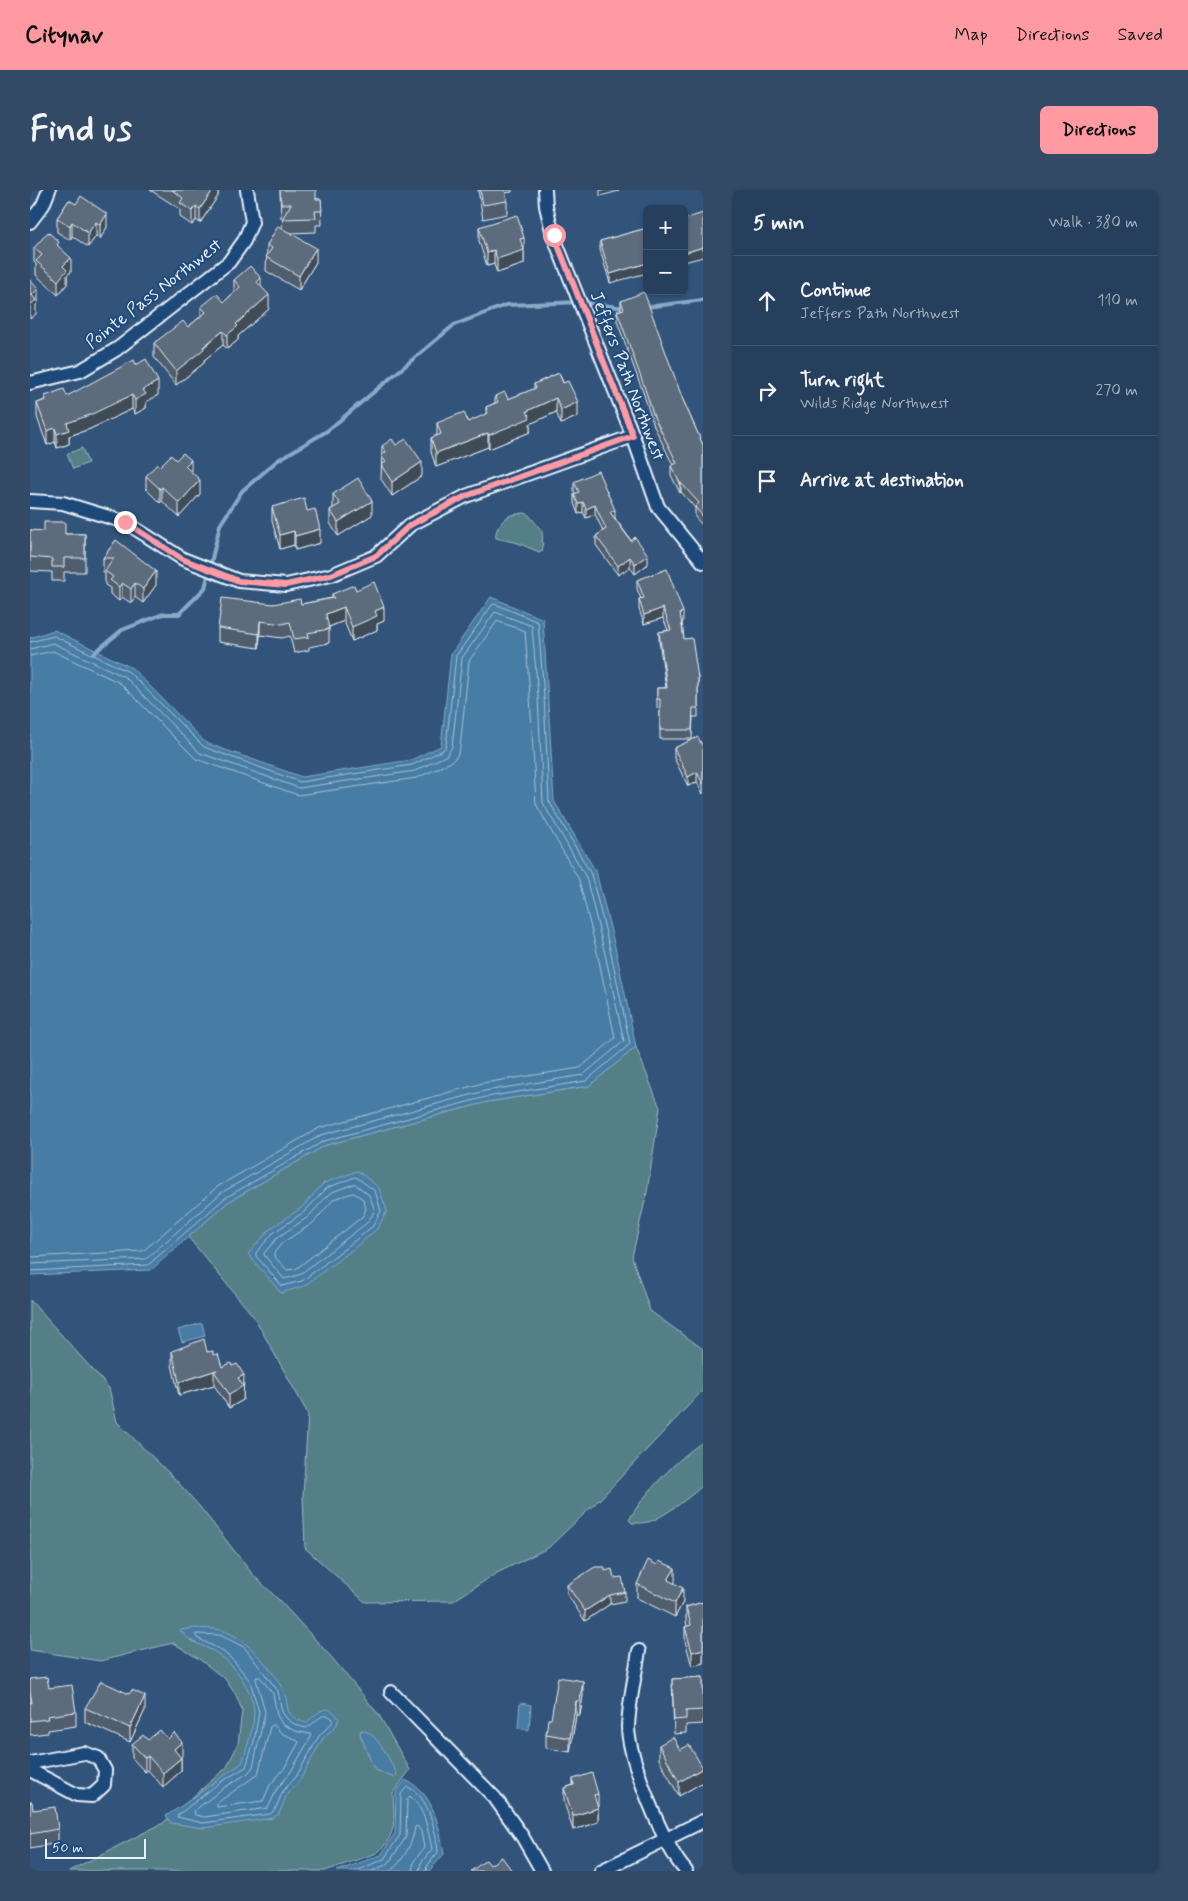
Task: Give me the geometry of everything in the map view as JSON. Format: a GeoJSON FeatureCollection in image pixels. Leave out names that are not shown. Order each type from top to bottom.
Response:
{"type":"FeatureCollection","features":[{"type":"Feature","properties":{"kind":"street"},"geometry":{"type":"LineString","coordinates":[[30,222],[44,204],[49,190]]}},
{"type":"Feature","properties":{"kind":"street","name":"Pointe Pass Northwest"},"geometry":{"type":"LineString","coordinates":[[30,383],[80,371],[117,349],[229,262],[244,241],[252,222],[247,190]]}},
{"type":"Feature","properties":{"kind":"street","name":"Jeffers Path Northwest"},"geometry":{"type":"LineString","coordinates":[[545,190],[546,206],[554,235],[633,436],[658,507],[703,562]]}},
{"type":"Feature","properties":{"kind":"street"},"geometry":{"type":"LineString","coordinates":[[30,501],[63,503],[125,522],[182,559],[239,581],[286,585],[331,575],[376,556],[410,525],[466,496],[633,436]]}},
{"type":"Feature","properties":{"kind":"street"},"geometry":{"type":"LineString","coordinates":[[638,1652],[628,1728],[632,1756],[665,1839],[686,1871]]}},
{"type":"Feature","properties":{"kind":"street"},"geometry":{"type":"LineString","coordinates":[[391,1692],[495,1798],[522,1836],[542,1871]]}},
{"type":"Feature","properties":{"kind":"street"},"geometry":{"type":"LineString","coordinates":[[30,1763],[84,1752],[98,1758],[104,1770],[104,1785],[92,1796],[77,1795],[30,1770]]}},
{"type":"Feature","properties":{"kind":"street"},"geometry":{"type":"LineString","coordinates":[[601,1871],[703,1821]]}},
{"type":"Feature","properties":{"kind":"green space"},"geometry":{"type":"Polygon","coordinates":[[[82,448],[88,463],[73,469],[67,454],[82,448]]]}},
{"type":"Feature","properties":{"kind":"green space"},"geometry":{"type":"Polygon","coordinates":[[[528,514],[542,531],[543,550],[539,552],[518,543],[496,538],[498,528],[505,519],[511,515],[528,514]]]}},
{"type":"Feature","properties":{"kind":"green space"},"geometry":{"type":"Polygon","coordinates":[[[636,1047],[660,1108],[647,1192],[632,1257],[650,1311],[703,1349],[703,1390],[601,1498],[548,1548],[497,1573],[453,1601],[365,1602],[305,1548],[303,1496],[308,1414],[254,1317],[188,1237],[228,1202],[326,1145],[487,1102],[589,1086],[636,1047]]]}},
{"type":"Feature","properties":{"kind":"green space"},"geometry":{"type":"Polygon","coordinates":[[[30,1300],[109,1388],[117,1422],[176,1480],[200,1507],[254,1576],[280,1601],[333,1659],[379,1715],[410,1770],[393,1793],[394,1818],[392,1833],[377,1853],[325,1871],[69,1871],[163,1823],[227,1767],[238,1744],[242,1710],[236,1695],[225,1679],[199,1659],[173,1643],[100,1661],[30,1650],[30,1300]]]}},
{"type":"Feature","properties":{"kind":"green space"},"geometry":{"type":"Polygon","coordinates":[[[703,1442],[702,1486],[684,1501],[654,1520],[632,1523],[629,1520],[652,1488],[683,1457],[703,1442]]]}},
{"type":"Feature","properties":{"kind":"water"},"geometry":{"type":"Polygon","coordinates":[[[491,597],[543,619],[554,801],[596,872],[616,951],[636,1047],[589,1086],[487,1102],[326,1145],[228,1202],[151,1270],[30,1275],[30,638],[54,630],[132,668],[206,743],[302,777],[411,760],[441,746],[451,654],[491,597]]]}},
{"type":"Feature","properties":{"kind":"water"},"geometry":{"type":"Polygon","coordinates":[[[358,1171],[379,1188],[387,1211],[377,1229],[304,1286],[281,1293],[248,1254],[270,1229],[301,1208],[324,1183],[358,1171]]]}},
{"type":"Feature","properties":{"kind":"water"},"geometry":{"type":"Polygon","coordinates":[[[202,1323],[205,1336],[182,1342],[178,1330],[202,1323]]]}},
{"type":"Feature","properties":{"kind":"water"},"geometry":{"type":"Polygon","coordinates":[[[194,1628],[221,1630],[230,1633],[248,1645],[264,1662],[282,1688],[288,1709],[293,1717],[306,1723],[319,1712],[326,1709],[335,1713],[339,1719],[336,1726],[323,1738],[300,1780],[287,1794],[279,1814],[273,1818],[203,1828],[171,1823],[166,1816],[242,1763],[253,1722],[253,1703],[246,1686],[237,1672],[225,1659],[193,1642],[180,1630],[194,1628]]]}},
{"type":"Feature","properties":{"kind":"water"},"geometry":{"type":"Polygon","coordinates":[[[520,1703],[531,1705],[529,1730],[518,1728],[520,1703]]]}},
{"type":"Feature","properties":{"kind":"water"},"geometry":{"type":"Polygon","coordinates":[[[361,1730],[367,1732],[378,1741],[397,1774],[394,1778],[374,1769],[360,1734],[361,1730]]]}},
{"type":"Feature","properties":{"kind":"water"},"geometry":{"type":"Polygon","coordinates":[[[405,1780],[415,1785],[429,1801],[437,1821],[444,1854],[429,1871],[337,1871],[381,1855],[395,1833],[396,1792],[405,1780]]]}},
{"type":"Feature","properties":{"kind":"building"},"geometry":{"type":"Polygon","coordinates":[[[172,190],[213,190],[200,209],[196,206],[192,211],[180,203],[183,198],[172,190]]]}},
{"type":"Feature","properties":{"kind":"building"},"geometry":{"type":"Polygon","coordinates":[[[280,190],[316,190],[316,199],[321,199],[322,211],[315,211],[316,218],[282,219],[291,204],[281,204],[280,190]]]}},
{"type":"Feature","properties":{"kind":"building"},"geometry":{"type":"Polygon","coordinates":[[[480,190],[505,190],[507,201],[483,205],[480,190]]]}},
{"type":"Feature","properties":{"kind":"building"},"geometry":{"type":"Polygon","coordinates":[[[81,196],[107,214],[100,225],[96,222],[88,233],[72,222],[70,226],[57,218],[69,200],[76,204],[81,196]]]}},
{"type":"Feature","properties":{"kind":"building"},"geometry":{"type":"Polygon","coordinates":[[[703,213],[703,247],[688,252],[688,250],[688,218],[703,213]]]}},
{"type":"Feature","properties":{"kind":"building"},"geometry":{"type":"Polygon","coordinates":[[[517,215],[524,238],[520,239],[524,250],[497,259],[494,250],[487,253],[479,227],[517,215]]]}},
{"type":"Feature","properties":{"kind":"building"},"geometry":{"type":"Polygon","coordinates":[[[278,226],[316,248],[299,276],[266,257],[272,248],[267,245],[278,226]]]}},
{"type":"Feature","properties":{"kind":"building"},"geometry":{"type":"Polygon","coordinates":[[[643,229],[643,264],[610,274],[600,241],[643,229]]]}},
{"type":"Feature","properties":{"kind":"building"},"geometry":{"type":"Polygon","coordinates":[[[48,232],[59,242],[57,245],[71,258],[63,266],[67,270],[58,281],[36,261],[42,255],[34,248],[48,232]]]}},
{"type":"Feature","properties":{"kind":"building"},"geometry":{"type":"Polygon","coordinates":[[[250,266],[261,278],[257,282],[269,295],[236,324],[238,326],[227,335],[223,331],[176,371],[154,343],[183,321],[188,327],[206,312],[201,307],[217,294],[224,302],[240,287],[234,280],[250,266]]]}},
{"type":"Feature","properties":{"kind":"building"},"geometry":{"type":"Polygon","coordinates":[[[30,280],[38,289],[32,295],[36,300],[30,305],[30,280]]]}},
{"type":"Feature","properties":{"kind":"building"},"geometry":{"type":"Polygon","coordinates":[[[643,292],[643,295],[645,295],[683,400],[703,445],[703,517],[695,507],[699,503],[680,483],[671,466],[677,463],[654,417],[617,311],[624,309],[621,301],[643,292]]]}},
{"type":"Feature","properties":{"kind":"building"},"geometry":{"type":"Polygon","coordinates":[[[146,359],[158,381],[143,390],[146,394],[135,400],[132,395],[90,415],[67,423],[69,430],[57,434],[55,428],[47,431],[37,403],[46,400],[45,396],[64,389],[67,396],[134,360],[136,365],[146,359]]]}},
{"type":"Feature","properties":{"kind":"building"},"geometry":{"type":"Polygon","coordinates":[[[559,373],[563,383],[568,381],[578,402],[561,410],[556,398],[527,411],[530,418],[489,435],[488,433],[436,453],[431,438],[441,434],[437,423],[464,412],[468,422],[488,413],[486,407],[498,402],[495,396],[505,392],[508,399],[536,388],[534,384],[559,373]]]}},
{"type":"Feature","properties":{"kind":"building"},"geometry":{"type":"Polygon","coordinates":[[[392,439],[396,445],[406,439],[422,462],[392,482],[381,465],[386,462],[381,456],[386,452],[382,446],[392,439]]]}},
{"type":"Feature","properties":{"kind":"building"},"geometry":{"type":"Polygon","coordinates":[[[183,453],[191,460],[185,466],[200,480],[179,503],[162,487],[160,489],[146,476],[157,464],[159,467],[171,455],[176,460],[183,453]]]}},
{"type":"Feature","properties":{"kind":"building"},"geometry":{"type":"Polygon","coordinates":[[[598,471],[615,510],[610,512],[631,541],[635,537],[648,555],[635,564],[630,557],[618,566],[596,536],[606,529],[595,505],[586,509],[583,502],[578,504],[574,494],[579,492],[574,482],[598,471]]]}},
{"type":"Feature","properties":{"kind":"building"},"geometry":{"type":"Polygon","coordinates":[[[358,478],[372,501],[338,522],[330,510],[340,504],[333,494],[358,478]]]}},
{"type":"Feature","properties":{"kind":"building"},"geometry":{"type":"Polygon","coordinates":[[[304,498],[307,511],[315,509],[320,529],[295,536],[294,531],[280,535],[272,507],[304,498]]]}},
{"type":"Feature","properties":{"kind":"building"},"geometry":{"type":"Polygon","coordinates":[[[44,522],[65,522],[65,534],[85,534],[85,558],[64,558],[64,567],[52,567],[52,559],[30,557],[30,530],[44,531],[44,522]]]}},
{"type":"Feature","properties":{"kind":"building"},"geometry":{"type":"Polygon","coordinates":[[[116,540],[156,571],[143,589],[135,583],[131,589],[122,583],[119,587],[110,580],[113,577],[105,571],[114,558],[103,558],[116,540]]]}},
{"type":"Feature","properties":{"kind":"building"},"geometry":{"type":"Polygon","coordinates":[[[667,569],[683,612],[680,613],[684,639],[692,638],[698,678],[698,708],[693,708],[692,730],[660,730],[660,699],[657,699],[657,688],[667,688],[659,632],[671,630],[663,608],[644,615],[639,599],[644,598],[637,580],[667,569]]]}},
{"type":"Feature","properties":{"kind":"building"},"geometry":{"type":"Polygon","coordinates":[[[374,582],[384,607],[375,611],[377,616],[352,627],[344,607],[326,614],[329,629],[308,633],[309,637],[294,639],[290,622],[282,624],[260,621],[259,634],[218,628],[222,598],[273,604],[300,599],[301,604],[334,598],[332,594],[354,585],[356,590],[374,582]]]}},
{"type":"Feature","properties":{"kind":"building"},"geometry":{"type":"Polygon","coordinates":[[[698,737],[703,747],[703,784],[697,772],[688,777],[674,748],[698,737]]]}},
{"type":"Feature","properties":{"kind":"building"},"geometry":{"type":"Polygon","coordinates":[[[204,1339],[207,1352],[213,1351],[213,1355],[218,1354],[222,1367],[231,1363],[232,1366],[237,1364],[244,1375],[238,1378],[243,1386],[229,1394],[214,1371],[217,1370],[179,1382],[172,1351],[204,1339]]]}},
{"type":"Feature","properties":{"kind":"building"},"geometry":{"type":"Polygon","coordinates":[[[648,1560],[657,1565],[659,1561],[675,1568],[668,1580],[683,1588],[675,1603],[637,1584],[648,1560]]]}},
{"type":"Feature","properties":{"kind":"building"},"geometry":{"type":"Polygon","coordinates":[[[595,1567],[605,1567],[605,1571],[612,1569],[614,1578],[622,1577],[625,1592],[610,1595],[585,1611],[567,1585],[595,1567]]]}},
{"type":"Feature","properties":{"kind":"building"},"geometry":{"type":"Polygon","coordinates":[[[703,1602],[703,1649],[692,1652],[685,1627],[691,1625],[686,1607],[703,1602]]]}},
{"type":"Feature","properties":{"kind":"building"},"geometry":{"type":"Polygon","coordinates":[[[47,1677],[49,1688],[72,1685],[76,1712],[47,1716],[48,1719],[30,1721],[30,1702],[32,1703],[30,1679],[47,1677]]]}},
{"type":"Feature","properties":{"kind":"building"},"geometry":{"type":"Polygon","coordinates":[[[558,1677],[583,1681],[580,1701],[576,1701],[570,1738],[546,1734],[548,1719],[551,1719],[558,1677]]]}},
{"type":"Feature","properties":{"kind":"building"},"geometry":{"type":"Polygon","coordinates":[[[703,1677],[703,1710],[686,1711],[686,1719],[674,1720],[672,1679],[703,1677]]]}},
{"type":"Feature","properties":{"kind":"building"},"geometry":{"type":"Polygon","coordinates":[[[101,1681],[129,1694],[132,1690],[145,1696],[130,1728],[85,1708],[101,1681]]]}},
{"type":"Feature","properties":{"kind":"building"},"geometry":{"type":"Polygon","coordinates":[[[160,1730],[168,1739],[174,1733],[182,1742],[174,1749],[181,1758],[163,1773],[148,1756],[145,1758],[132,1744],[143,1735],[148,1740],[160,1730]]]}},
{"type":"Feature","properties":{"kind":"building"},"geometry":{"type":"Polygon","coordinates":[[[673,1737],[680,1750],[689,1745],[703,1768],[679,1782],[659,1745],[673,1737]]]}},
{"type":"Feature","properties":{"kind":"building"},"geometry":{"type":"Polygon","coordinates":[[[592,1773],[598,1794],[594,1795],[598,1808],[573,1816],[564,1788],[574,1785],[573,1779],[592,1773]]]}},
{"type":"Feature","properties":{"kind":"building"},"geometry":{"type":"Polygon","coordinates":[[[30,1802],[32,1802],[33,1810],[55,1807],[58,1829],[30,1834],[30,1802]]]}},
{"type":"Feature","properties":{"kind":"building"},"geometry":{"type":"Polygon","coordinates":[[[502,1857],[512,1871],[471,1871],[486,1860],[490,1865],[502,1857]]]}},
{"type":"Feature","properties":{"kind":"waterway"},"geometry":{"type":"LineString","coordinates":[[646,307],[703,300]]}},
{"type":"Feature","properties":{"kind":"waterway"},"geometry":{"type":"LineString","coordinates":[[94,653],[122,630],[163,614],[179,614],[205,588],[220,525],[242,491],[278,460],[327,431],[454,325],[506,305],[582,302],[624,308]]}},
{"type":"Feature","properties":{"kind":"route"},"geometry":{"type":"LineString","coordinates":[[125,522],[182,559],[239,581],[286,585],[331,575],[376,556],[410,525],[466,496],[633,436],[554,235]]}}]}
